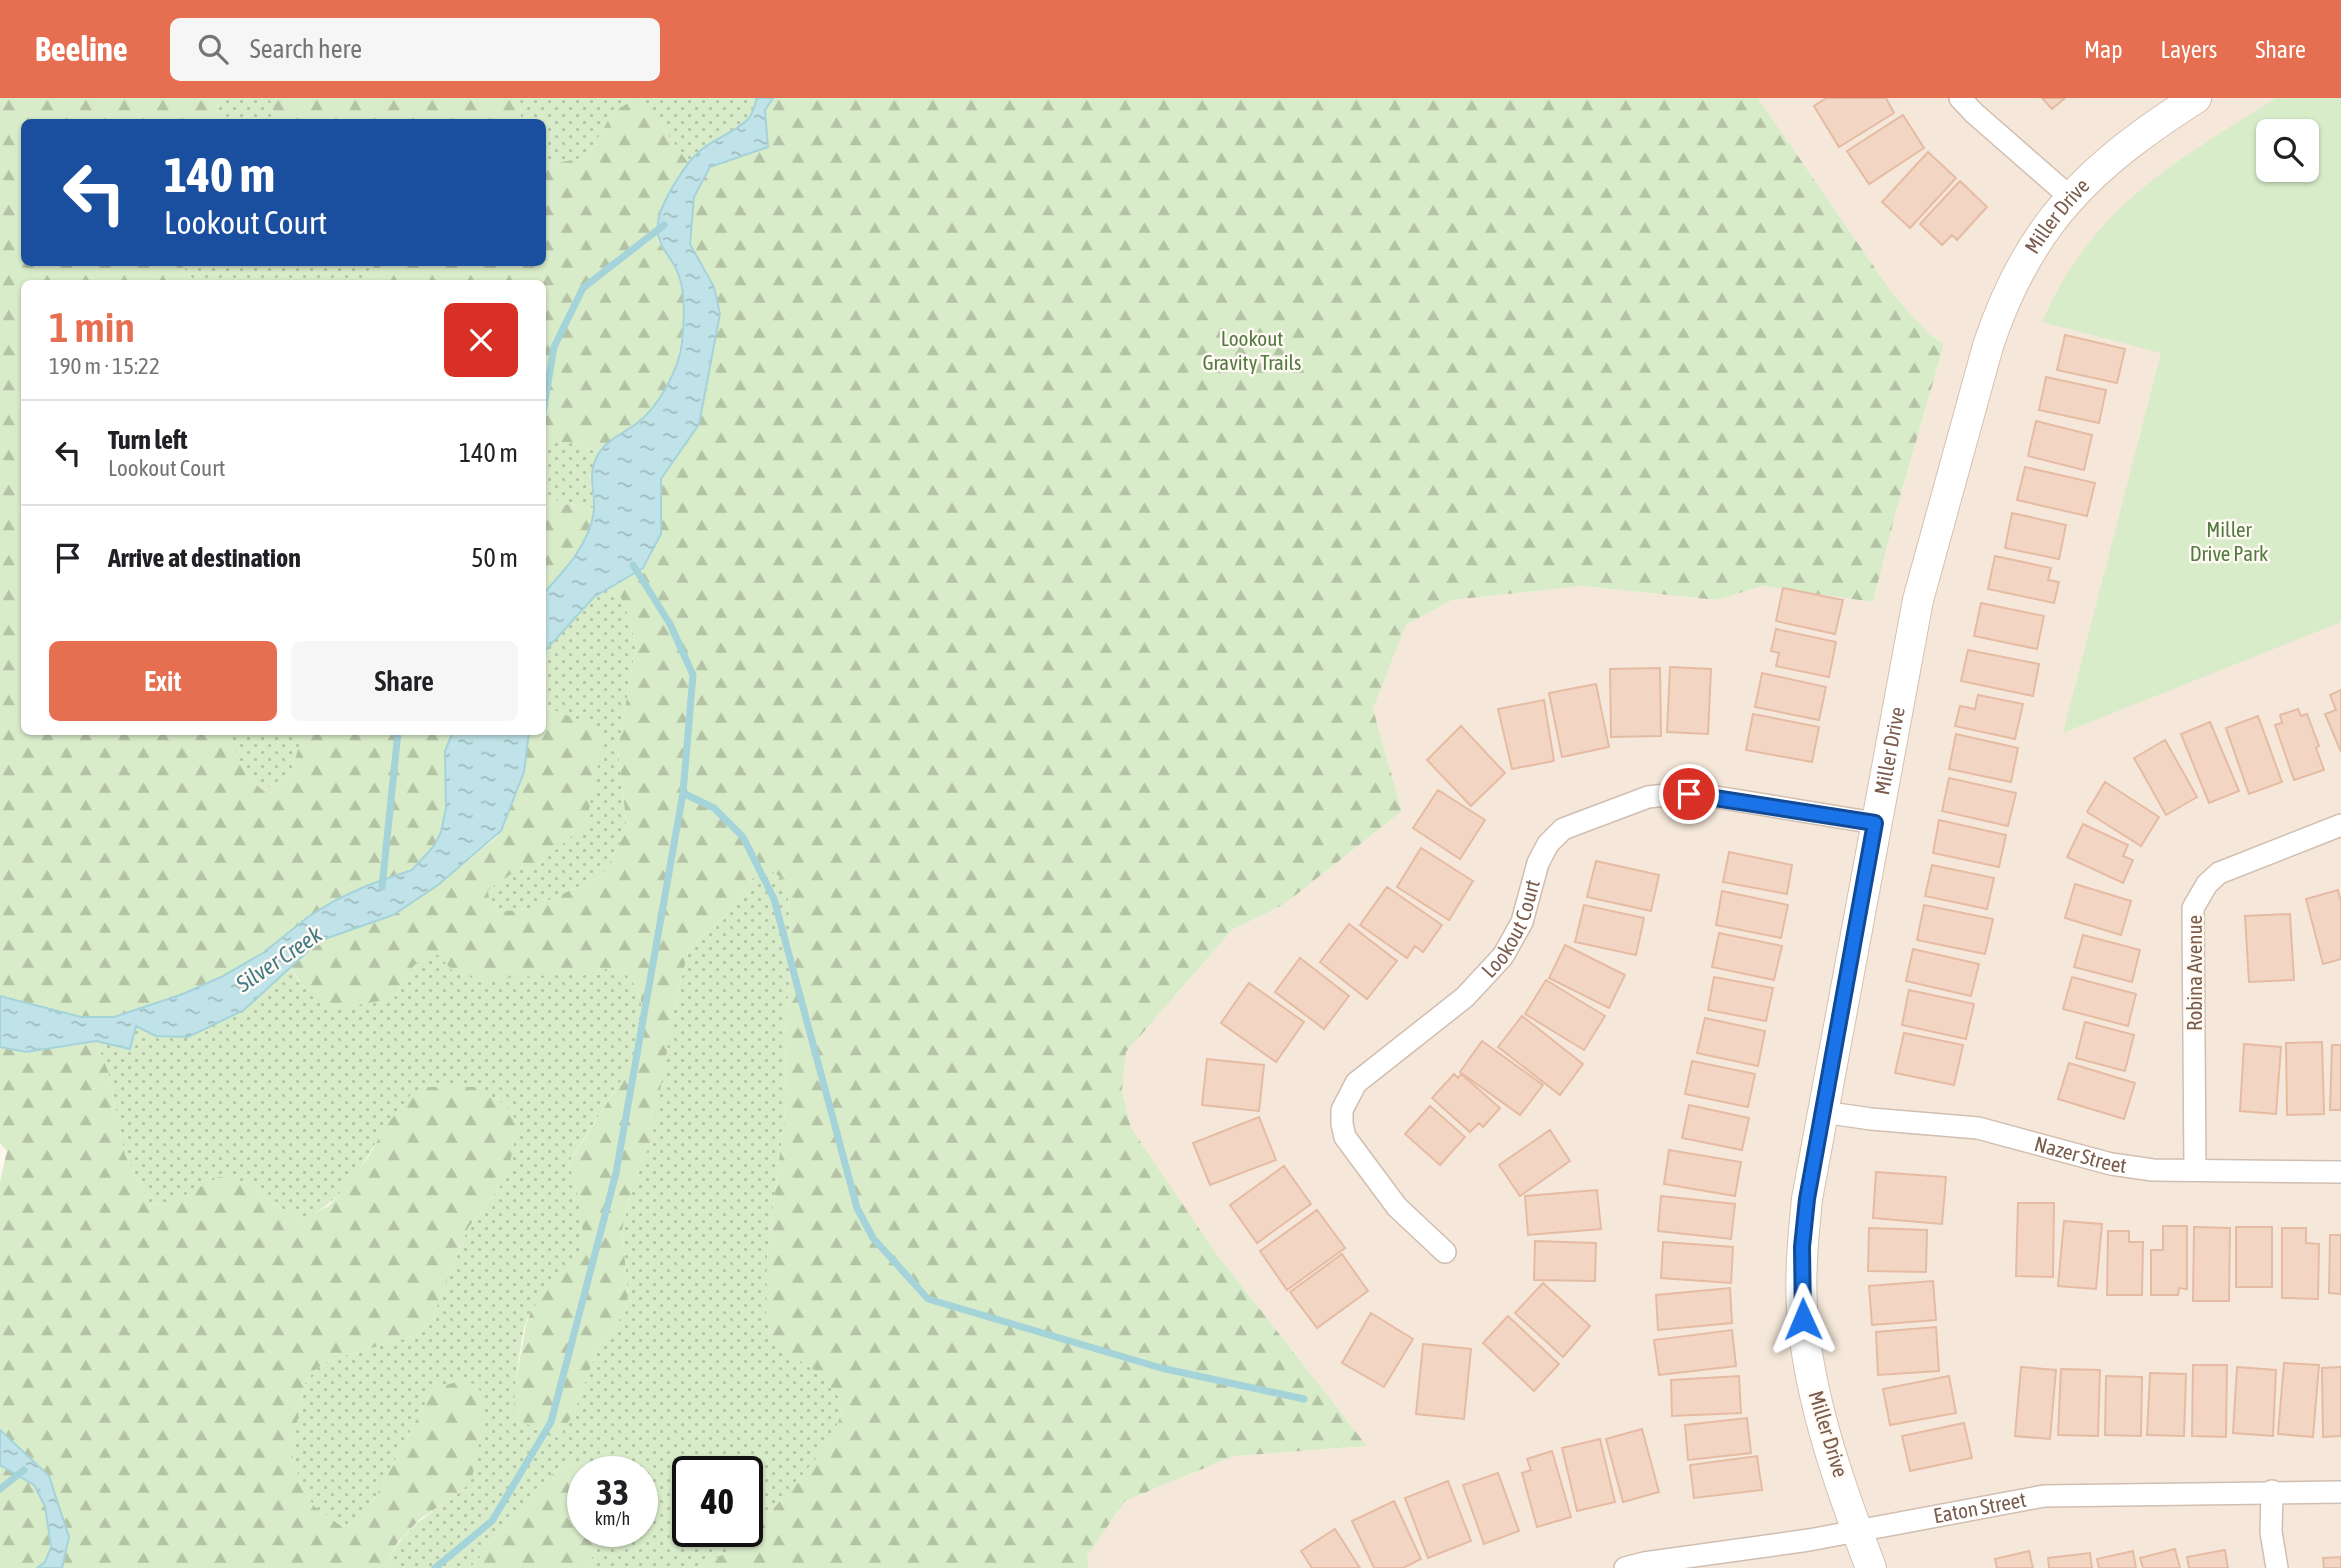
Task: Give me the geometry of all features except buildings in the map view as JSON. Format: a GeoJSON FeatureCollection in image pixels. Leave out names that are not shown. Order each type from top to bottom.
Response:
{"type":"FeatureCollection","features":[{"type":"Feature","properties":{"kind":"street"},"geometry":{"type":"LineString","coordinates":[[1960,98],[1973,113],[2070,197]]}},
{"type":"Feature","properties":{"kind":"street","name":"Miller Drive"},"geometry":{"type":"LineString","coordinates":[[1871,1568],[1814,1391],[1803,1319],[1802,1247],[1807,1199],[1918,600],[1988,346],[1999,314],[2026,259],[2070,197],[2111,157],[2140,134],[2196,98]]}},
{"type":"Feature","properties":{"kind":"street","name":"Lookout Court"},"geometry":{"type":"LineString","coordinates":[[1445,1252],[1397,1207],[1345,1137],[1342,1110],[1356,1083],[1465,997],[1503,956],[1522,922],[1538,863],[1548,844],[1563,830],[1584,820],[1648,797],[1674,794],[1703,795],[1875,823]]}},
{"type":"Feature","properties":{"kind":"street","name":"Robina Avenue"},"geometry":{"type":"LineString","coordinates":[[2195,1170],[2193,908],[2207,884],[2219,873],[2341,825]]}},
{"type":"Feature","properties":{"kind":"street","name":"Nazer Street"},"geometry":{"type":"LineString","coordinates":[[1823,1112],[1978,1128],[2111,1164],[2153,1170],[2341,1172]]}},
{"type":"Feature","properties":{"kind":"street"},"geometry":{"type":"LineString","coordinates":[[2272,1491],[2271,1532],[2277,1568]]}},
{"type":"Feature","properties":{"kind":"street","name":"Eaton Street"},"geometry":{"type":"LineString","coordinates":[[1625,1568],[1644,1563],[1809,1541],[2043,1496],[2341,1492]]}},
{"type":"Feature","properties":{"kind":"shaded area"},"geometry":{"type":"Polygon","coordinates":[[[1758,98],[2341,98],[2341,1568],[1089,1568],[1086,1556],[1125,1501],[1234,1456],[1367,1446],[1215,1252],[1131,1128],[1122,1091],[1126,1052],[1232,930],[1283,905],[1402,811],[1373,709],[1406,625],[1452,600],[1582,586],[1717,600],[1762,586],[1873,602],[1944,344],[1929,334],[1892,293],[1758,98]]]}},
{"type":"Feature","properties":{"kind":"green space"},"geometry":{"type":"Polygon","coordinates":[[[0,98],[218,98],[216,119],[21,119],[21,266],[182,266],[194,280],[21,280],[21,735],[226,735],[251,781],[264,791],[290,774],[303,735],[452,735],[445,751],[446,808],[441,832],[434,846],[412,870],[336,900],[308,917],[263,953],[221,977],[183,994],[114,1017],[81,1017],[0,996],[0,98]]]}},
{"type":"Feature","properties":{"kind":"green space"},"geometry":{"type":"Polygon","coordinates":[[[218,98],[270,98],[274,119],[216,119],[218,98]]]}},
{"type":"Feature","properties":{"kind":"green space"},"geometry":{"type":"Polygon","coordinates":[[[270,98],[520,98],[521,119],[274,119],[270,98]]]}},
{"type":"Feature","properties":{"kind":"green space"},"geometry":{"type":"Polygon","coordinates":[[[520,98],[757,98],[750,118],[699,151],[689,164],[658,121],[613,112],[587,157],[551,164],[546,161],[546,119],[521,119],[520,98]]]}},
{"type":"Feature","properties":{"kind":"green space"},"geometry":{"type":"Polygon","coordinates":[[[637,98],[658,121],[689,164],[678,178],[657,240],[674,266],[681,283],[682,331],[676,365],[663,396],[654,408],[600,453],[570,442],[546,442],[546,280],[361,280],[374,266],[546,266],[546,161],[551,164],[587,157],[613,112],[637,98]]]}},
{"type":"Feature","properties":{"kind":"green space","name":"Lookout Gravity Trails"},"geometry":{"type":"Polygon","coordinates":[[[773,98],[1758,98],[1892,293],[1929,334],[1944,344],[1873,602],[1762,586],[1717,600],[1582,586],[1452,600],[1406,625],[1373,709],[1402,811],[1283,905],[1232,930],[1126,1052],[1122,1091],[1131,1128],[1215,1252],[1367,1446],[1234,1456],[1125,1501],[1087,1556],[1089,1568],[695,1568],[724,1554],[732,1547],[763,1547],[763,1519],[830,1442],[842,1412],[839,1397],[818,1373],[780,1346],[770,1334],[766,1319],[767,1258],[786,1104],[785,1033],[791,958],[788,896],[784,880],[772,871],[756,874],[727,915],[689,947],[674,1010],[652,1138],[629,1199],[622,1230],[628,1295],[626,1311],[597,1349],[575,1410],[559,1438],[544,1434],[513,1416],[515,1386],[531,1311],[560,1270],[574,1266],[579,1252],[582,1239],[581,1214],[569,1163],[635,1059],[641,1029],[641,999],[635,985],[625,973],[610,968],[595,972],[479,980],[454,972],[438,955],[416,963],[394,998],[338,1009],[316,999],[291,967],[319,941],[400,911],[438,885],[497,837],[524,772],[529,735],[546,735],[546,707],[584,722],[603,741],[586,824],[536,867],[520,868],[488,890],[490,912],[530,909],[603,875],[627,829],[618,749],[636,645],[621,598],[606,589],[643,568],[648,562],[661,534],[662,476],[699,424],[701,417],[714,287],[690,244],[694,197],[710,167],[767,147],[766,106],[773,98]]]}},
{"type":"Feature","properties":{"kind":"green space","name":"Miller Drive Park"},"geometry":{"type":"Polygon","coordinates":[[[2276,98],[2341,98],[2341,622],[2063,733],[2161,353],[2042,322],[2063,281],[2086,247],[2112,217],[2140,190],[2204,144],[2276,98]]]}},
{"type":"Feature","properties":{"kind":"green space"},"geometry":{"type":"Polygon","coordinates":[[[182,266],[374,266],[361,280],[194,280],[182,266]]]}},
{"type":"Feature","properties":{"kind":"green space"},"geometry":{"type":"Polygon","coordinates":[[[546,442],[570,442],[600,453],[590,476],[594,508],[563,504],[546,494],[546,442]]]}},
{"type":"Feature","properties":{"kind":"green space"},"geometry":{"type":"Polygon","coordinates":[[[546,494],[563,504],[594,508],[590,532],[546,591],[546,494]]]}},
{"type":"Feature","properties":{"kind":"green space"},"geometry":{"type":"Polygon","coordinates":[[[606,589],[621,598],[636,645],[618,749],[627,829],[603,875],[530,909],[490,912],[487,890],[520,868],[536,867],[584,722],[546,707],[546,650],[594,597],[606,589]]]}},
{"type":"Feature","properties":{"kind":"green space"},"geometry":{"type":"Polygon","coordinates":[[[226,735],[303,735],[290,774],[263,791],[251,781],[226,735]]]}},
{"type":"Feature","properties":{"kind":"green space"},"geometry":{"type":"Polygon","coordinates":[[[772,871],[784,880],[788,896],[791,958],[785,1033],[786,1104],[767,1258],[780,1346],[818,1373],[839,1397],[842,1412],[830,1442],[763,1519],[763,1456],[672,1456],[672,1547],[732,1547],[724,1554],[695,1568],[586,1568],[598,1547],[658,1547],[658,1456],[567,1456],[567,1466],[560,1467],[535,1490],[527,1504],[505,1524],[469,1568],[392,1568],[389,1558],[404,1537],[421,1520],[463,1490],[432,1390],[375,1498],[357,1523],[341,1526],[315,1507],[306,1495],[294,1464],[292,1447],[305,1383],[315,1370],[329,1360],[407,1338],[422,1331],[432,1319],[468,1228],[507,1177],[383,1130],[350,1182],[328,1204],[302,1219],[235,1179],[219,1178],[164,1206],[149,1202],[125,1155],[108,1071],[96,1041],[129,1049],[136,1026],[157,1036],[244,1010],[291,967],[299,982],[394,998],[416,963],[430,955],[438,954],[454,972],[595,972],[610,968],[625,973],[635,985],[641,999],[641,1029],[635,1059],[569,1162],[582,1216],[583,1244],[573,1268],[540,1300],[527,1319],[515,1386],[575,1410],[597,1349],[626,1311],[628,1295],[622,1230],[689,947],[727,915],[756,874],[772,871]]]}},
{"type":"Feature","properties":{"kind":"green space"},"geometry":{"type":"Polygon","coordinates":[[[96,1041],[108,1071],[125,1155],[149,1202],[164,1206],[219,1177],[235,1179],[250,1186],[275,1205],[302,1219],[329,1206],[368,1158],[383,1130],[412,1093],[427,1087],[474,1087],[503,1103],[513,1114],[517,1130],[507,1177],[468,1228],[432,1319],[422,1331],[407,1338],[329,1360],[315,1370],[305,1383],[292,1447],[294,1464],[306,1495],[315,1507],[341,1526],[357,1523],[375,1498],[432,1390],[462,1380],[477,1385],[484,1399],[485,1415],[472,1478],[463,1490],[420,1519],[397,1543],[389,1558],[392,1568],[62,1568],[69,1537],[49,1476],[0,1430],[0,1182],[7,1151],[0,1143],[0,1047],[27,1052],[96,1041]]]}},
{"type":"Feature","properties":{"kind":"green space"},"geometry":{"type":"Polygon","coordinates":[[[0,1465],[33,1484],[43,1501],[50,1540],[45,1562],[38,1568],[0,1568],[0,1465]]]}},
{"type":"Feature","properties":{"kind":"green space"},"geometry":{"type":"Polygon","coordinates":[[[567,1466],[567,1547],[598,1547],[586,1568],[469,1568],[505,1524],[527,1504],[535,1490],[560,1467],[567,1466]]]}},
{"type":"Feature","properties":{"kind":"water"},"geometry":{"type":"Polygon","coordinates":[[[757,98],[773,98],[765,110],[768,147],[710,167],[694,197],[690,244],[714,287],[720,314],[699,424],[661,479],[661,534],[643,568],[594,597],[546,650],[546,591],[575,555],[588,533],[594,510],[592,475],[595,461],[607,444],[636,424],[652,408],[666,388],[680,353],[684,319],[683,294],[677,270],[658,236],[662,209],[676,181],[695,156],[745,122],[752,114],[757,98]]]}},
{"type":"Feature","properties":{"kind":"water","name":"Silver Creek"},"geometry":{"type":"Polygon","coordinates":[[[452,735],[529,735],[524,772],[501,831],[438,885],[393,915],[319,941],[244,1010],[188,1037],[156,1036],[136,1026],[130,1049],[96,1041],[26,1052],[0,1047],[0,996],[81,1017],[114,1017],[183,994],[221,977],[263,953],[308,917],[336,900],[412,870],[434,846],[441,832],[446,808],[445,751],[452,735]]]}},
{"type":"Feature","properties":{"kind":"water"},"geometry":{"type":"Polygon","coordinates":[[[0,1430],[49,1476],[69,1537],[62,1568],[37,1568],[45,1562],[51,1547],[45,1506],[34,1485],[0,1465],[0,1430]]]}},
{"type":"Feature","properties":{"kind":"waterway"},"geometry":{"type":"LineString","coordinates":[[546,395],[554,347],[583,288],[664,225]]}},
{"type":"Feature","properties":{"kind":"waterway"},"geometry":{"type":"LineString","coordinates":[[435,1568],[492,1521],[551,1422],[616,1173],[683,793],[693,675],[670,624],[633,565]]}},
{"type":"Feature","properties":{"kind":"waterway"},"geometry":{"type":"LineString","coordinates":[[382,887],[398,735]]}},
{"type":"Feature","properties":{"kind":"waterway"},"geometry":{"type":"LineString","coordinates":[[683,793],[714,808],[743,837],[774,899],[857,1208],[873,1238],[928,1299],[1161,1368],[1304,1399]]}},
{"type":"Feature","properties":{"kind":"waterway"},"geometry":{"type":"LineString","coordinates":[[0,1489],[24,1470]]}},
{"type":"Feature","properties":{"kind":"route"},"geometry":{"type":"LineString","coordinates":[[1689,794],[1875,823],[1807,1199],[1802,1247],[1803,1319]]}}]}
